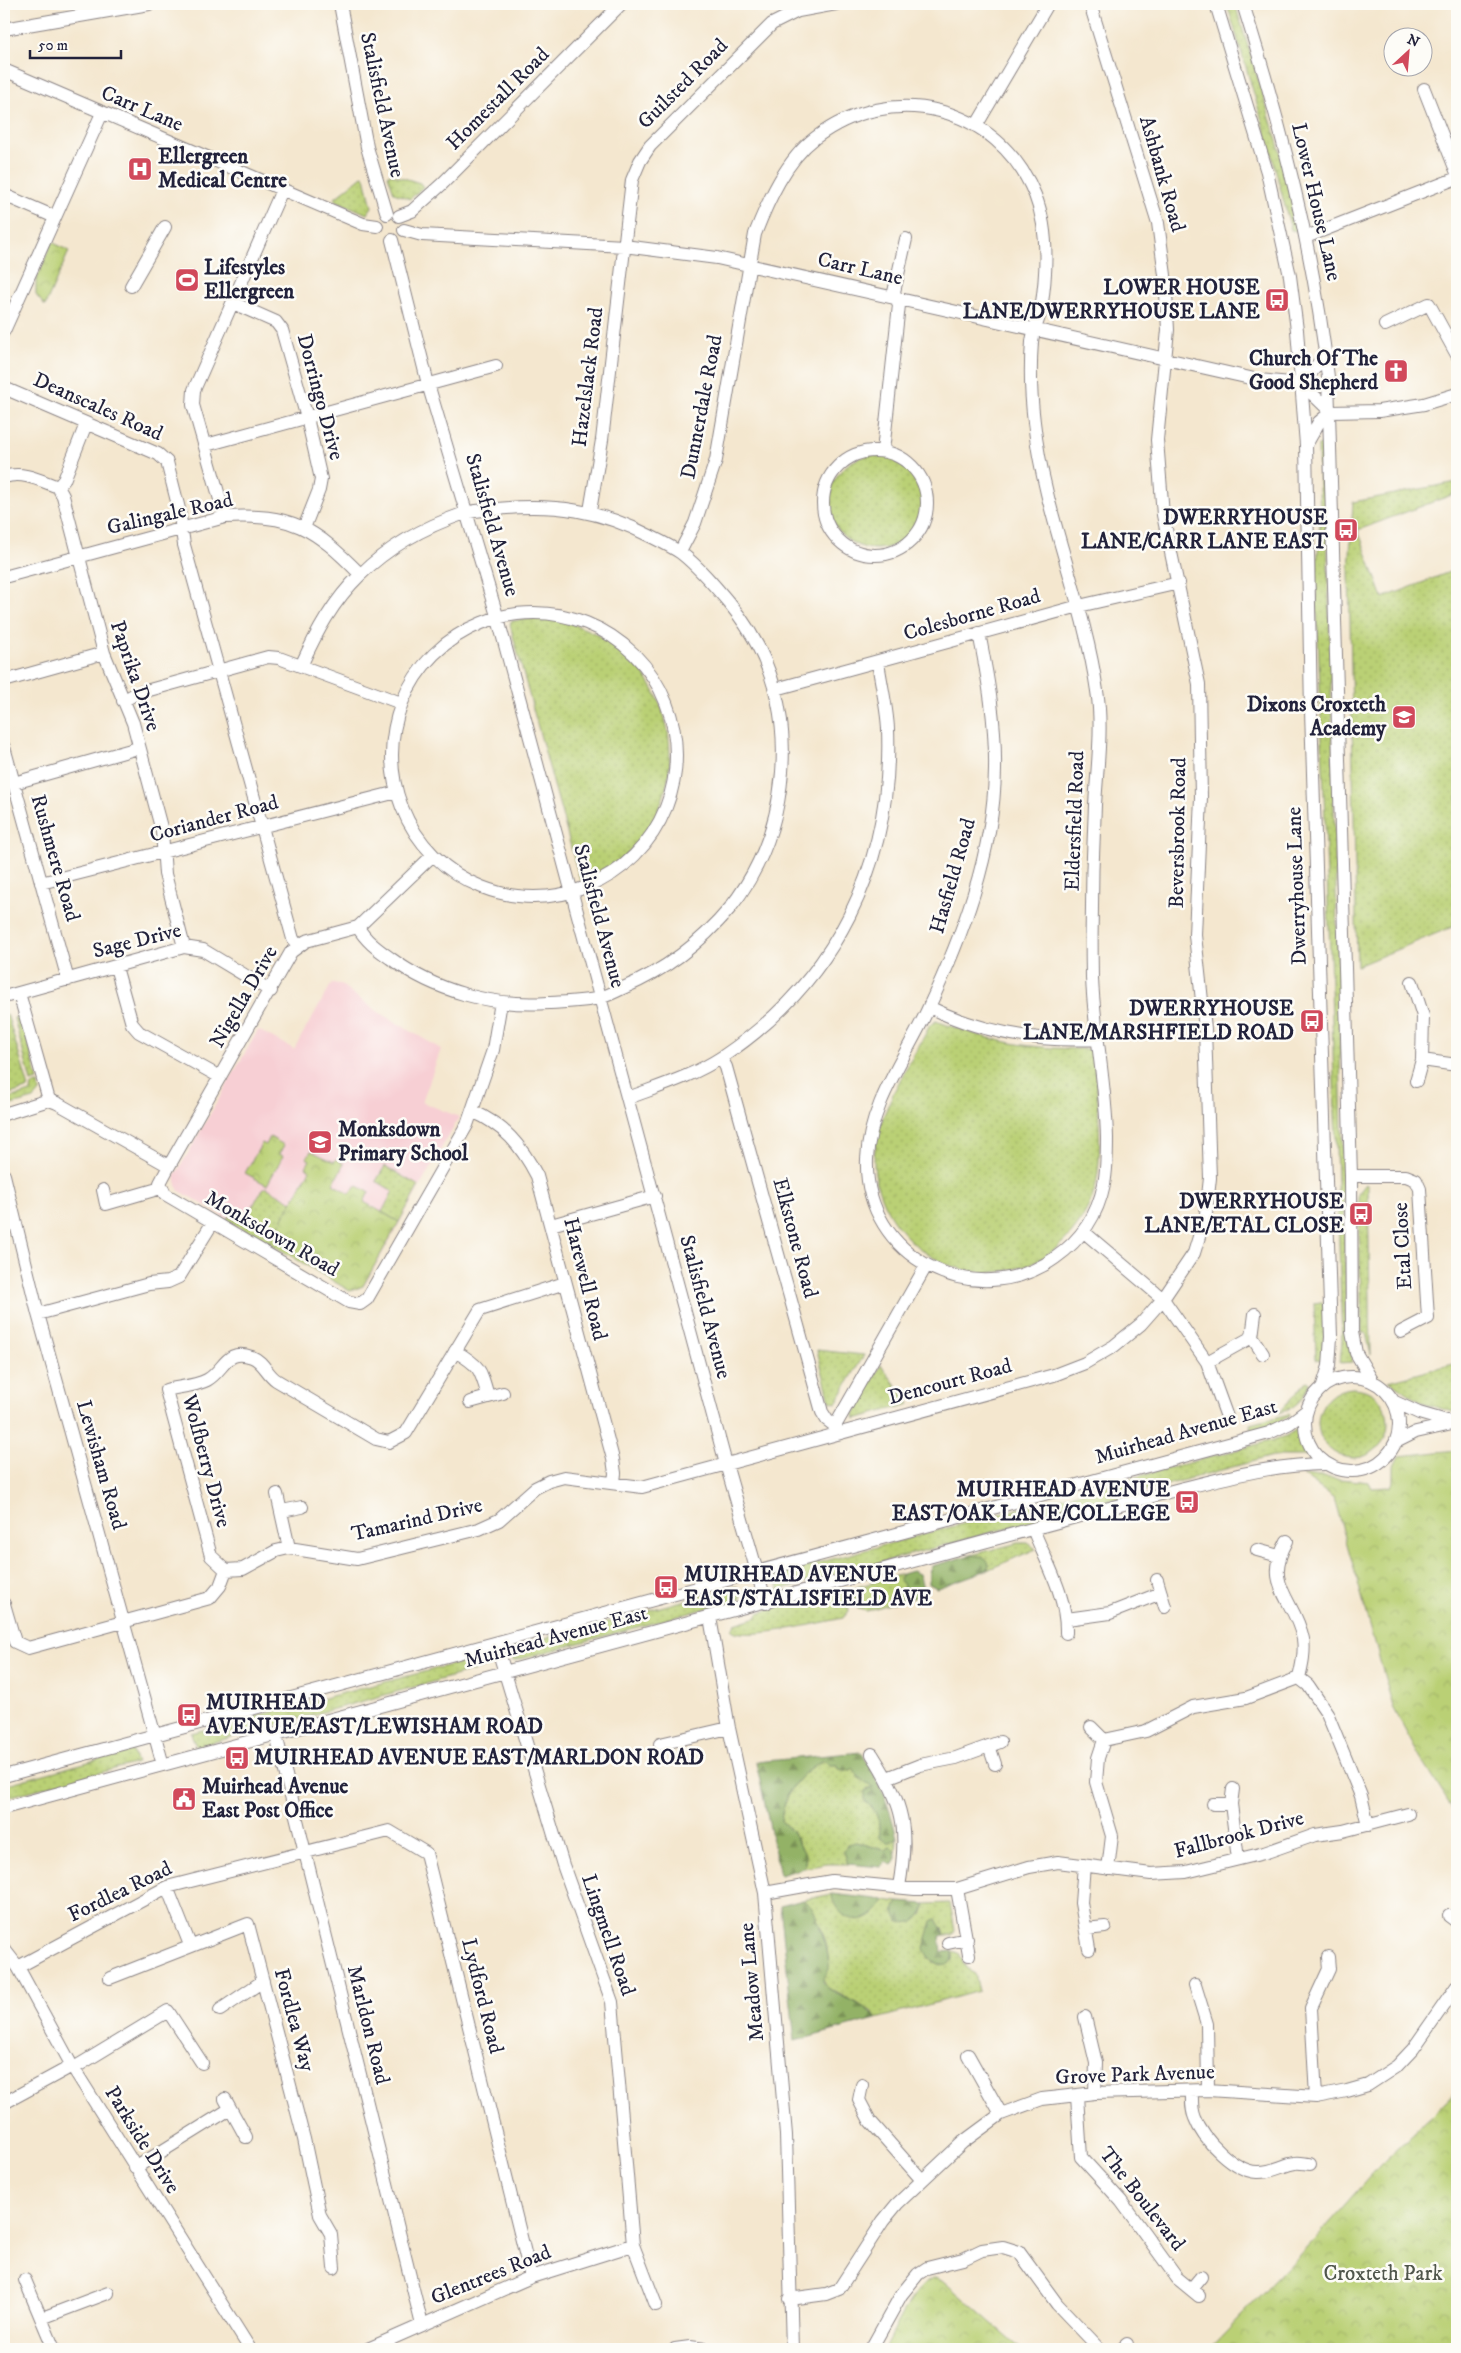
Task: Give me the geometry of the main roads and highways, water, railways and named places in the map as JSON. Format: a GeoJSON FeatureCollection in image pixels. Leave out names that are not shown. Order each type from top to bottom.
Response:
{"type":"FeatureCollection","features":[{"type":"Feature","properties":{"kind":"place","name":"Ellergreen Medical Centre"},"geometry":{"type":"Point","coordinates":[140,169]}},
{"type":"Feature","properties":{"kind":"place","name":"Lifestyles Ellergreen"},"geometry":{"type":"Point","coordinates":[187,280]}},
{"type":"Feature","properties":{"kind":"place","name":"LOWER HOUSE LANE/DWERRYHOUSE LANE"},"geometry":{"type":"Point","coordinates":[1277,300]}},
{"type":"Feature","properties":{"kind":"place","name":"Church Of The Good Shepherd"},"geometry":{"type":"Point","coordinates":[1396,371]}},
{"type":"Feature","properties":{"kind":"place","name":"DWERRYHOUSE LANE/CARR LANE EAST"},"geometry":{"type":"Point","coordinates":[1346,530]}},
{"type":"Feature","properties":{"kind":"place","name":"Dixons Croxteth Academy"},"geometry":{"type":"Point","coordinates":[1404,717]}},
{"type":"Feature","properties":{"kind":"place","name":"DWERRYHOUSE LANE/MARSHFIELD ROAD"},"geometry":{"type":"Point","coordinates":[1312,1021]}},
{"type":"Feature","properties":{"kind":"place","name":"Monksdown Primary School"},"geometry":{"type":"Point","coordinates":[320,1142]}},
{"type":"Feature","properties":{"kind":"place","name":"DWERRYHOUSE LANE/ETAL CLOSE"},"geometry":{"type":"Point","coordinates":[1361,1214]}},
{"type":"Feature","properties":{"kind":"place","name":"MUIRHEAD AVENUE EAST/OAK LANE/COLLEGE"},"geometry":{"type":"Point","coordinates":[1187,1502]}},
{"type":"Feature","properties":{"kind":"place","name":"MUIRHEAD AVENUE EAST/STALISFIELD AVE"},"geometry":{"type":"Point","coordinates":[666,1587]}},
{"type":"Feature","properties":{"kind":"place","name":"MUIRHEAD AVENUE/EAST/LEWISHAM ROAD"},"geometry":{"type":"Point","coordinates":[189,1715]}},
{"type":"Feature","properties":{"kind":"place","name":"MUIRHEAD AVENUE EAST/MARLDON ROAD"},"geometry":{"type":"Point","coordinates":[237,1758]}},
{"type":"Feature","properties":{"kind":"place","name":"Muirhead Avenue East Post Office"},"geometry":{"type":"Point","coordinates":[184,1799]}},
{"type":"Feature","properties":{"kind":"park label","name":"Croxteth Park"},"geometry":{"type":"Point","coordinates":[1383,2274]}}]}
